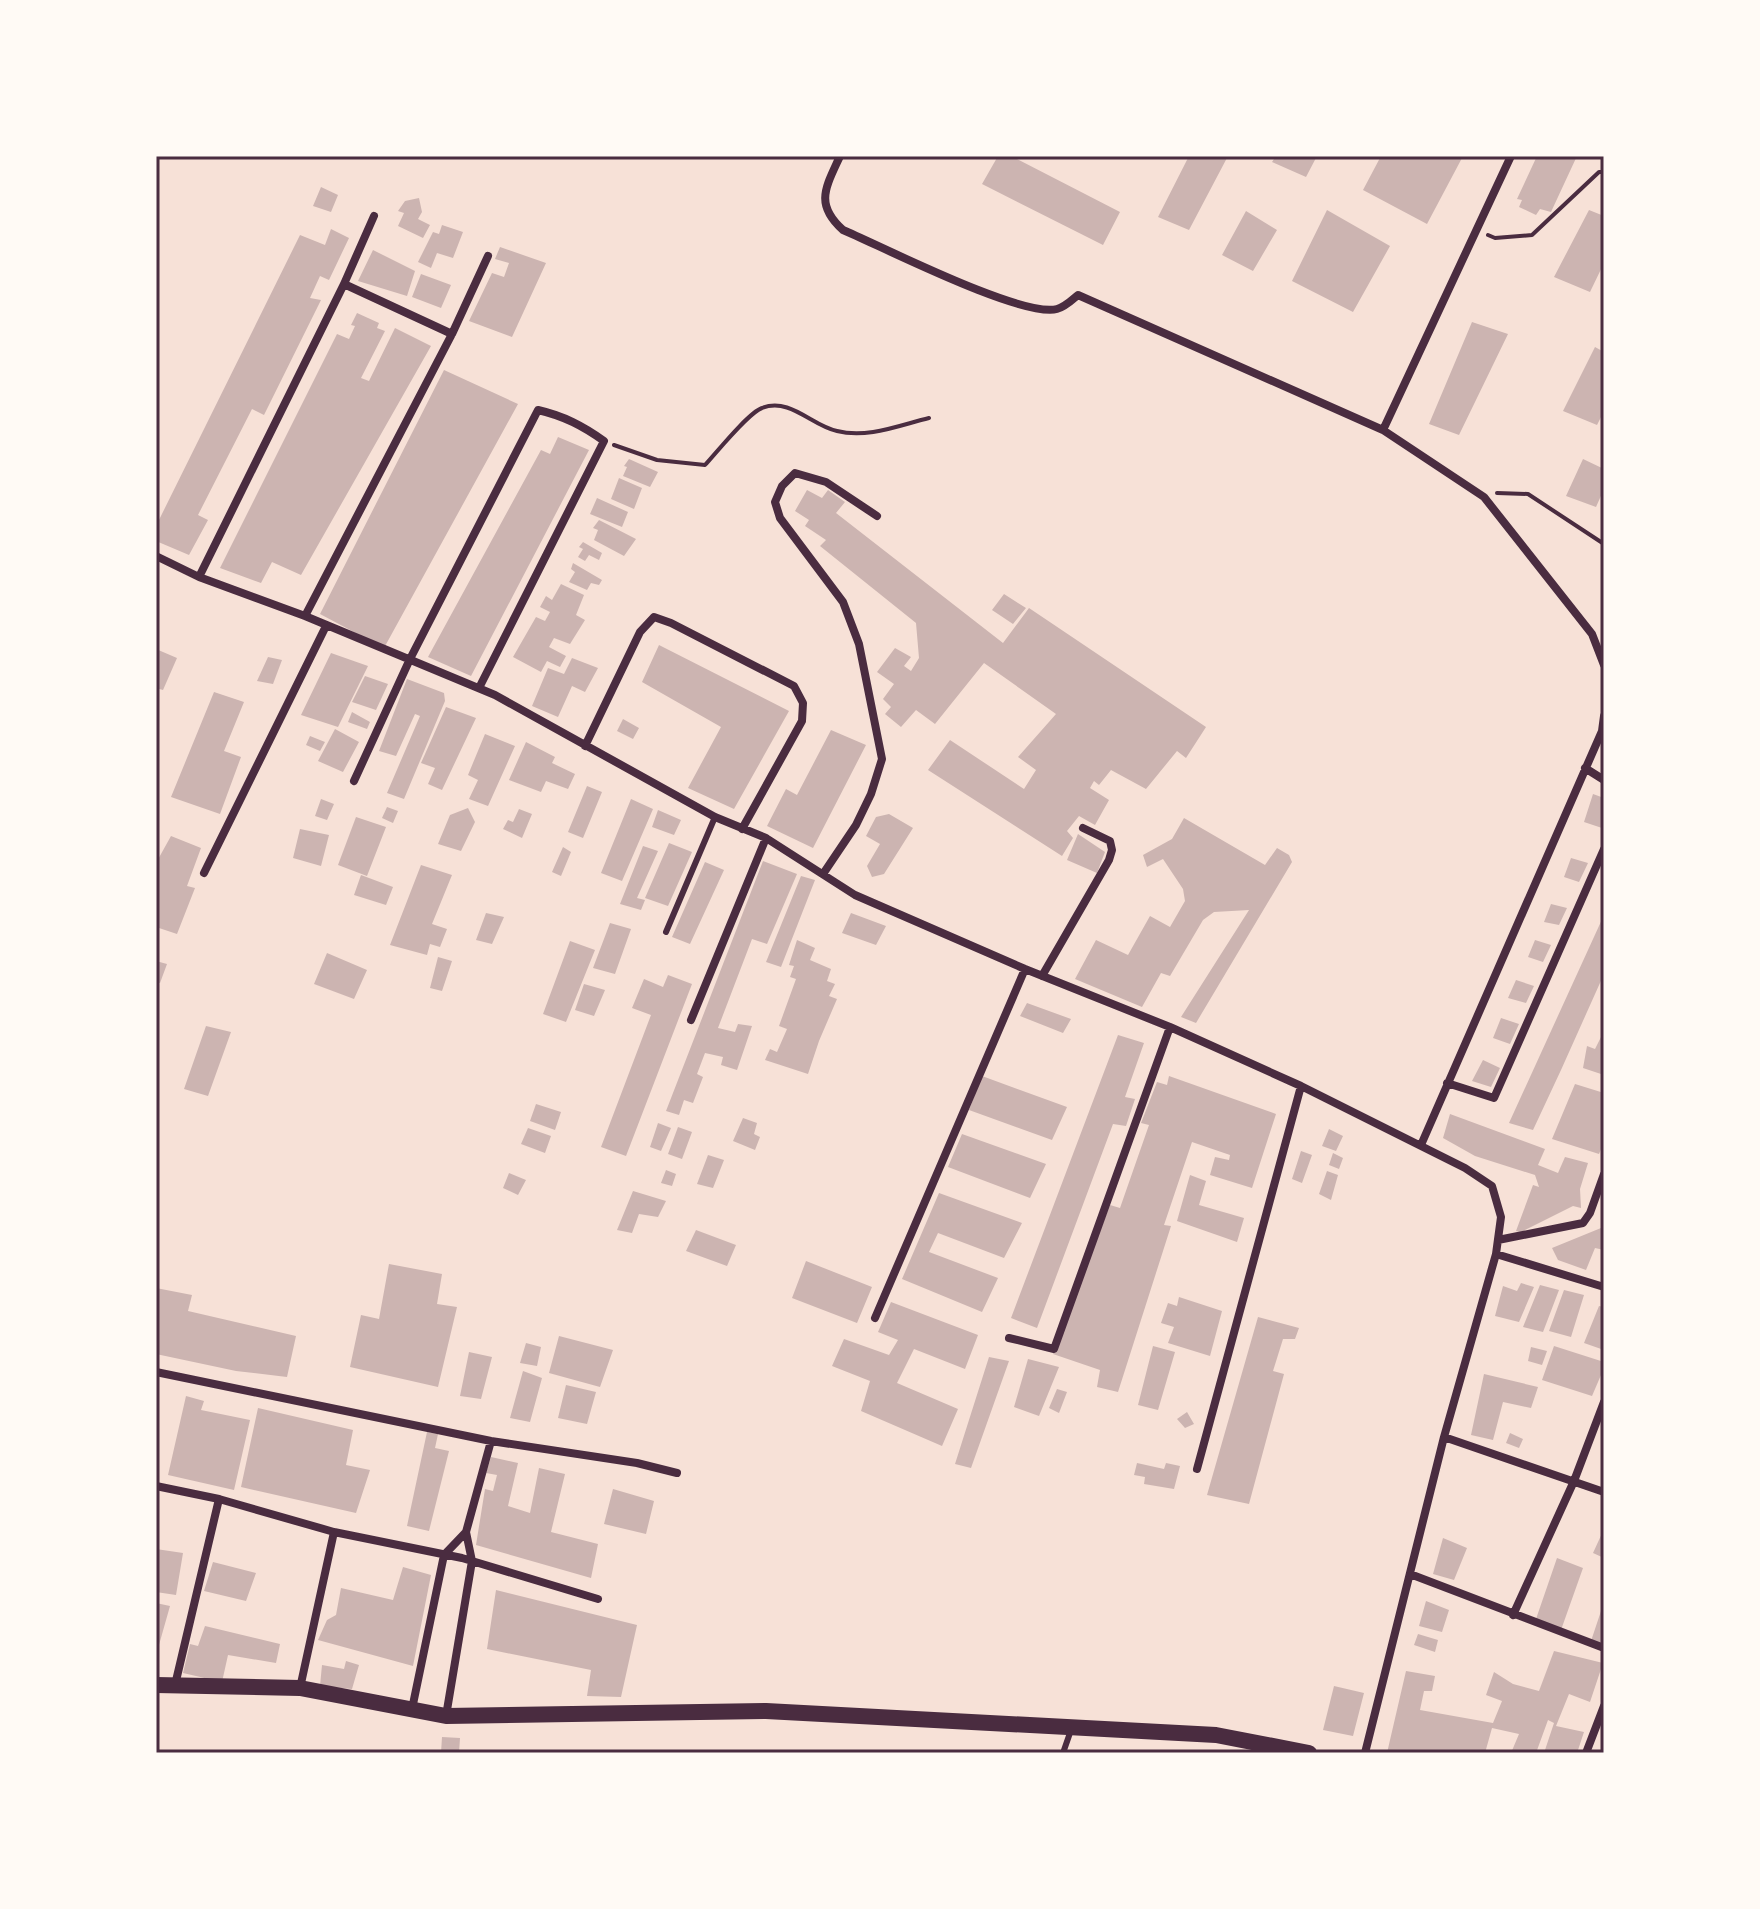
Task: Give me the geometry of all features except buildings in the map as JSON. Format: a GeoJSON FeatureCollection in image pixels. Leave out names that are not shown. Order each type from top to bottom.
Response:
{"type":"FeatureCollection","features":[{"type":"Feature","properties":{"kind":"main road"},"geometry":{"type":"LineString","coordinates":[[156,1685],[300,1688],[446,1716],[766,1711],[1216,1735],[1309,1753]]}},
{"type":"Feature","properties":{"kind":"street"},"geometry":{"type":"LineString","coordinates":[[840,156],[829,181],[825,207],[830,218],[843,230],[1012,305],[1058,309],[1078,295],[1383,430],[1484,497],[1592,634],[1604,665]]}},
{"type":"Feature","properties":{"kind":"street"},"geometry":{"type":"LineString","coordinates":[[1383,430],[1511,156]]}},
{"type":"Feature","properties":{"kind":"street"},"geometry":{"type":"LineString","coordinates":[[199,577],[344,284],[374,216]]}},
{"type":"Feature","properties":{"kind":"street"},"geometry":{"type":"LineString","coordinates":[[305,616],[452,334],[488,256]]}},
{"type":"Feature","properties":{"kind":"street"},"geometry":{"type":"LineString","coordinates":[[344,284],[452,334]]}},
{"type":"Feature","properties":{"kind":"street"},"geometry":{"type":"LineString","coordinates":[[354,781],[410,659],[538,410],[578,423],[604,441],[479,688]]}},
{"type":"Feature","properties":{"kind":"street"},"geometry":{"type":"LineString","coordinates":[[823,874],[856,825],[871,794],[882,759],[859,644],[843,602],[780,518],[775,502],[782,486],[795,473],[826,482],[877,516]]}},
{"type":"Feature","properties":{"kind":"street"},"geometry":{"type":"LineString","coordinates":[[156,556],[199,577],[305,616],[479,688],[715,817],[766,838],[855,895],[1025,969],[1170,1027],[1301,1086],[1465,1168],[1492,1186],[1501,1217],[1496,1254],[1444,1437],[1365,1753]]}},
{"type":"Feature","properties":{"kind":"street"},"geometry":{"type":"LineString","coordinates":[[585,746],[640,632],[654,617],[794,686],[803,703],[802,721],[742,829]]}},
{"type":"Feature","properties":{"kind":"street"},"geometry":{"type":"LineString","coordinates":[[204,873],[326,626]]}},
{"type":"Feature","properties":{"kind":"street"},"geometry":{"type":"LineString","coordinates":[[1421,1145],[1602,731],[1604,716]]}},
{"type":"Feature","properties":{"kind":"street"},"geometry":{"type":"LineString","coordinates":[[1585,768],[1604,780]]}},
{"type":"Feature","properties":{"kind":"street"},"geometry":{"type":"LineString","coordinates":[[1042,976],[1112,850],[1110,841],[1083,828]]}},
{"type":"Feature","properties":{"kind":"street"},"geometry":{"type":"LineString","coordinates":[[691,1020],[766,838]]}},
{"type":"Feature","properties":{"kind":"street"},"geometry":{"type":"LineString","coordinates":[[1447,1083],[1494,1098],[1604,849]]}},
{"type":"Feature","properties":{"kind":"street"},"geometry":{"type":"LineString","coordinates":[[875,1318],[1025,969]]}},
{"type":"Feature","properties":{"kind":"street"},"geometry":{"type":"LineString","coordinates":[[1009,1338],[1054,1349],[1170,1027]]}},
{"type":"Feature","properties":{"kind":"street"},"geometry":{"type":"LineString","coordinates":[[1197,1469],[1301,1086]]}},
{"type":"Feature","properties":{"kind":"street"},"geometry":{"type":"LineString","coordinates":[[1498,1240],[1583,1223],[1590,1213],[1604,1174]]}},
{"type":"Feature","properties":{"kind":"street"},"geometry":{"type":"LineString","coordinates":[[1496,1254],[1604,1287]]}},
{"type":"Feature","properties":{"kind":"street"},"geometry":{"type":"LineString","coordinates":[[156,1372],[491,1441],[637,1463],[677,1473]]}},
{"type":"Feature","properties":{"kind":"street"},"geometry":{"type":"LineString","coordinates":[[1513,1615],[1574,1481],[1604,1402]]}},
{"type":"Feature","properties":{"kind":"street"},"geometry":{"type":"LineString","coordinates":[[1444,1437],[1604,1492]]}},
{"type":"Feature","properties":{"kind":"street"},"geometry":{"type":"LineString","coordinates":[[446,1716],[472,1561],[466,1532],[491,1441]]}},
{"type":"Feature","properties":{"kind":"street"},"geometry":{"type":"LineString","coordinates":[[156,1486],[219,1499],[334,1532],[472,1561],[598,1599]]}},
{"type":"Feature","properties":{"kind":"street"},"geometry":{"type":"LineString","coordinates":[[174,1686],[219,1499]]}},
{"type":"Feature","properties":{"kind":"street"},"geometry":{"type":"LineString","coordinates":[[300,1688],[334,1532]]}},
{"type":"Feature","properties":{"kind":"street"},"geometry":{"type":"LineString","coordinates":[[412,1709],[444,1555],[466,1532]]}},
{"type":"Feature","properties":{"kind":"street"},"geometry":{"type":"LineString","coordinates":[[1410,1574],[1604,1648]]}},
{"type":"Feature","properties":{"kind":"street"},"geometry":{"type":"LineString","coordinates":[[1586,1753],[1604,1706]]}},
{"type":"Feature","properties":{"kind":"lane"},"geometry":{"type":"LineString","coordinates":[[666,932],[715,817]]}},
{"type":"Feature","properties":{"kind":"lane"},"geometry":{"type":"LineString","coordinates":[[1063,1753],[1071,1727]]}},
{"type":"Feature","properties":{"kind":"path"},"geometry":{"type":"LineString","coordinates":[[1477,229],[1495,238],[1532,235],[1599,172],[1604,172]]}},
{"type":"Feature","properties":{"kind":"path"},"geometry":{"type":"LineString","coordinates":[[604,441],[657,460],[705,465],[758,409],[776,405],[836,431],[870,433],[929,418]]}},
{"type":"Feature","properties":{"kind":"path"},"geometry":{"type":"LineString","coordinates":[[1484,497],[1497,492],[1528,494],[1604,544]]}}]}
